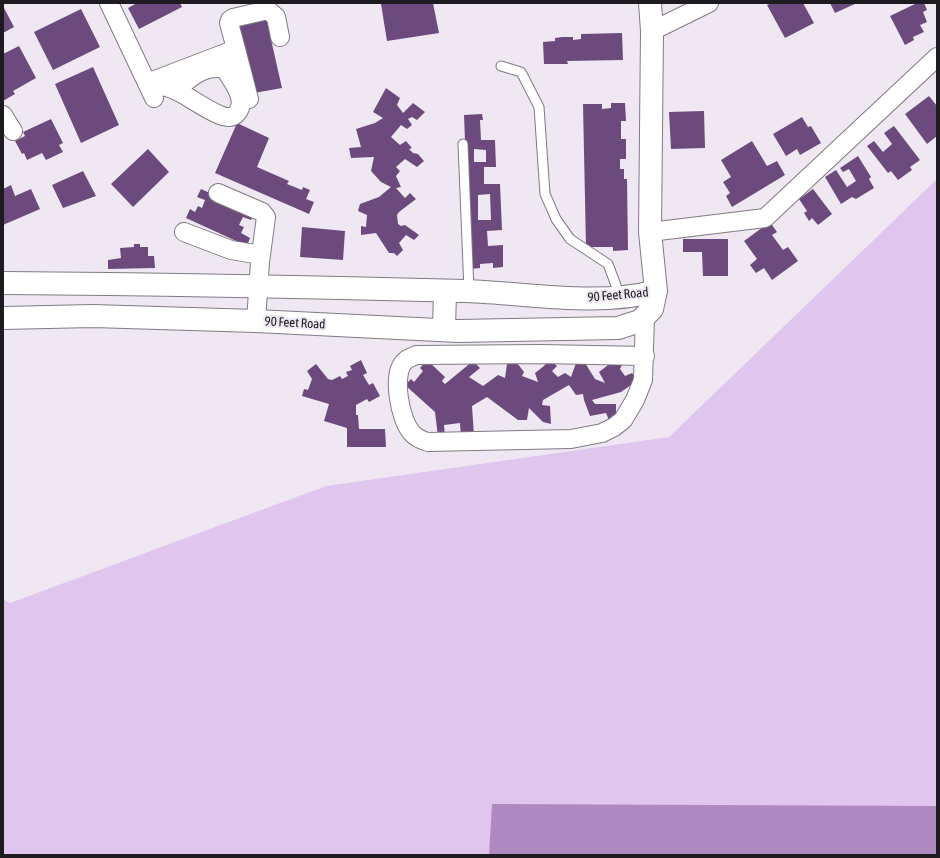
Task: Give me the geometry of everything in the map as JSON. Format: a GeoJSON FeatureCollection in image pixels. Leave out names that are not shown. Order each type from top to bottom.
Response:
{"type":"FeatureCollection","features":[{"type":"Feature","properties":{"kind":"street"},"geometry":{"type":"LineString","coordinates":[[109,3],[150,90]]}},
{"type":"Feature","properties":{"kind":"street"},"geometry":{"type":"LineString","coordinates":[[650,3],[652,31],[650,232],[656,291]]}},
{"type":"Feature","properties":{"kind":"street"},"geometry":{"type":"LineString","coordinates":[[652,31],[709,3]]}},
{"type":"Feature","properties":{"kind":"street"},"geometry":{"type":"LineString","coordinates":[[251,107],[229,23],[230,20],[268,10],[276,17],[280,37]]}},
{"type":"Feature","properties":{"kind":"street"},"geometry":{"type":"LineString","coordinates":[[150,90],[236,49]]}},
{"type":"Feature","properties":{"kind":"street"},"geometry":{"type":"LineString","coordinates":[[650,232],[765,218],[937,57]]}},
{"type":"Feature","properties":{"kind":"street"},"geometry":{"type":"LineString","coordinates":[[150,90],[165,86],[176,91]]}},
{"type":"Feature","properties":{"kind":"street"},"geometry":{"type":"LineString","coordinates":[[3,115],[13,131]]}},
{"type":"Feature","properties":{"kind":"street"},"geometry":{"type":"LineString","coordinates":[[218,192],[262,212],[266,217],[261,255],[256,320]]}},
{"type":"Feature","properties":{"kind":"street"},"geometry":{"type":"LineString","coordinates":[[184,232],[232,250],[261,255]]}},
{"type":"Feature","properties":{"kind":"street","name":"90 Feet Road"},"geometry":{"type":"LineString","coordinates":[[3,283],[468,291],[585,298],[643,295],[656,291],[652,309],[640,321],[618,328],[599,329],[451,331],[256,320],[93,316],[3,318]]}},
{"type":"Feature","properties":{"kind":"street"},"geometry":{"type":"LineString","coordinates":[[92,284],[93,316]]}},
{"type":"Feature","properties":{"kind":"street"},"geometry":{"type":"LineString","coordinates":[[445,291],[451,331],[458,354]]}},
{"type":"Feature","properties":{"kind":"street"},"geometry":{"type":"LineString","coordinates":[[645,356],[599,354],[416,355],[405,361],[400,368],[398,380],[399,399],[404,419],[411,432],[419,439],[428,442],[571,439],[602,433],[623,420],[635,400],[643,380],[645,356],[646,316]]}},
{"type":"Feature","properties":{"kind":"street"},"geometry":{"type":"LineString","coordinates":[[599,329],[599,354]]}},
{"type":"Feature","properties":{"kind":"street"},"geometry":{"type":"LineString","coordinates":[[541,330],[541,354]]}},
{"type":"Feature","properties":{"kind":"lane"},"geometry":{"type":"LineString","coordinates":[[501,66],[522,72],[539,107],[545,194],[556,219],[570,239],[608,264],[620,296]]}},
{"type":"Feature","properties":{"kind":"lane"},"geometry":{"type":"LineString","coordinates":[[463,144],[468,291]]}},
{"type":"Feature","properties":{"kind":"shaded area"},"geometry":{"type":"Polygon","coordinates":[[[937,179],[937,855],[3,855],[3,599],[10,603],[326,486],[669,437],[937,179]]]}},
{"type":"Feature","properties":{"kind":"shaded area"},"geometry":{"type":"Polygon","coordinates":[[[492,804],[937,806],[937,855],[489,855],[492,804]]]}},
{"type":"Feature","properties":{"kind":"building"},"geometry":{"type":"Polygon","coordinates":[[[137,3],[180,3],[182,7],[139,29],[128,8],[137,3]]]}},
{"type":"Feature","properties":{"kind":"building"},"geometry":{"type":"Polygon","coordinates":[[[433,3],[439,33],[387,41],[381,4],[433,3]]]}},
{"type":"Feature","properties":{"kind":"building"},"geometry":{"type":"Polygon","coordinates":[[[772,3],[803,3],[814,23],[785,38],[767,5],[772,3]]]}},
{"type":"Feature","properties":{"kind":"building"},"geometry":{"type":"Polygon","coordinates":[[[830,3],[857,3],[835,13],[830,3]]]}},
{"type":"Feature","properties":{"kind":"building"},"geometry":{"type":"Polygon","coordinates":[[[917,3],[924,3],[927,10],[923,12],[927,22],[920,25],[924,32],[913,37],[914,40],[905,45],[890,16],[917,3]]]}},
{"type":"Feature","properties":{"kind":"building"},"geometry":{"type":"Polygon","coordinates":[[[3,6],[14,27],[3,33],[3,6]]]}},
{"type":"Feature","properties":{"kind":"building"},"geometry":{"type":"Polygon","coordinates":[[[81,9],[100,47],[53,70],[34,32],[81,9]]]}},
{"type":"Feature","properties":{"kind":"building"},"geometry":{"type":"Polygon","coordinates":[[[265,13],[282,88],[254,93],[234,20],[265,13]]]}},
{"type":"Feature","properties":{"kind":"building"},"geometry":{"type":"Polygon","coordinates":[[[622,33],[623,60],[567,61],[568,64],[544,64],[543,42],[555,41],[555,38],[562,37],[573,37],[573,40],[581,39],[581,34],[622,33]]]}},
{"type":"Feature","properties":{"kind":"building"},"geometry":{"type":"Polygon","coordinates":[[[19,46],[36,78],[13,91],[15,94],[3,101],[3,54],[19,46]]]}},
{"type":"Feature","properties":{"kind":"building"},"geometry":{"type":"Polygon","coordinates":[[[93,67],[119,125],[81,143],[55,84],[93,67]]]}},
{"type":"Feature","properties":{"kind":"building"},"geometry":{"type":"Polygon","coordinates":[[[386,88],[400,98],[397,105],[403,113],[413,103],[425,112],[417,120],[412,117],[408,119],[412,125],[407,129],[401,125],[391,137],[400,145],[406,141],[412,148],[409,149],[413,153],[418,154],[424,161],[417,167],[405,159],[396,167],[400,171],[396,176],[401,187],[396,188],[405,198],[410,193],[416,199],[399,212],[397,215],[398,224],[401,226],[405,225],[419,235],[414,240],[406,235],[399,243],[403,250],[397,256],[394,253],[389,253],[376,233],[361,235],[361,226],[366,227],[367,215],[358,211],[360,204],[379,197],[391,187],[381,182],[371,171],[374,157],[351,158],[349,148],[361,147],[356,129],[375,123],[383,118],[373,112],[386,88]]]}},
{"type":"Feature","properties":{"kind":"building"},"geometry":{"type":"Polygon","coordinates":[[[929,96],[937,106],[937,136],[927,144],[905,114],[929,96]]]}},
{"type":"Feature","properties":{"kind":"building"},"geometry":{"type":"Polygon","coordinates":[[[611,103],[625,103],[626,121],[621,121],[621,139],[626,139],[626,159],[620,159],[620,169],[624,169],[624,179],[627,179],[628,250],[613,251],[613,247],[586,247],[583,104],[602,104],[602,109],[611,108],[611,103]]]}},
{"type":"Feature","properties":{"kind":"building"},"geometry":{"type":"Polygon","coordinates":[[[704,111],[705,148],[671,149],[669,112],[704,111]]]}},
{"type":"Feature","properties":{"kind":"building"},"geometry":{"type":"Polygon","coordinates":[[[482,114],[483,120],[480,120],[481,140],[495,140],[496,167],[484,167],[484,184],[500,184],[502,230],[487,231],[488,246],[503,245],[503,267],[493,268],[493,263],[480,264],[480,268],[470,269],[464,115],[482,114]],[[474,149],[474,162],[486,162],[486,150],[474,149]],[[490,194],[478,195],[478,220],[491,220],[490,194]]]}},
{"type":"Feature","properties":{"kind":"building"},"geometry":{"type":"Polygon","coordinates":[[[802,117],[808,127],[811,126],[821,143],[800,155],[797,149],[786,156],[773,134],[802,117]]]}},
{"type":"Feature","properties":{"kind":"building"},"geometry":{"type":"Polygon","coordinates":[[[51,119],[63,143],[59,145],[63,152],[46,160],[42,153],[27,160],[24,153],[22,154],[15,141],[25,136],[23,132],[51,119]]]}},
{"type":"Feature","properties":{"kind":"building"},"geometry":{"type":"Polygon","coordinates":[[[237,123],[269,138],[257,167],[289,181],[287,184],[302,190],[303,187],[310,190],[306,199],[314,202],[309,214],[215,173],[237,123]]]}},
{"type":"Feature","properties":{"kind":"building"},"geometry":{"type":"Polygon","coordinates":[[[894,126],[920,160],[910,167],[912,170],[898,180],[891,171],[888,173],[867,146],[874,141],[883,152],[892,144],[884,133],[894,126]]]}},
{"type":"Feature","properties":{"kind":"building"},"geometry":{"type":"Polygon","coordinates":[[[752,141],[767,166],[777,161],[785,175],[732,207],[726,196],[730,193],[723,182],[731,177],[721,160],[752,141]]]}},
{"type":"Feature","properties":{"kind":"building"},"geometry":{"type":"Polygon","coordinates":[[[148,149],[169,172],[133,207],[111,184],[148,149]]]}},
{"type":"Feature","properties":{"kind":"building"},"geometry":{"type":"Polygon","coordinates":[[[858,156],[871,177],[869,179],[874,188],[856,199],[852,197],[841,204],[825,177],[836,170],[847,187],[856,181],[849,169],[843,172],[840,168],[858,156]]]}},
{"type":"Feature","properties":{"kind":"building"},"geometry":{"type":"Polygon","coordinates":[[[83,171],[96,196],[63,208],[52,185],[83,171]]]}},
{"type":"Feature","properties":{"kind":"building"},"geometry":{"type":"Polygon","coordinates":[[[11,185],[15,196],[31,189],[40,209],[3,225],[3,189],[11,185]]]}},
{"type":"Feature","properties":{"kind":"building"},"geometry":{"type":"Polygon","coordinates":[[[201,189],[254,213],[251,220],[243,217],[239,225],[244,227],[241,233],[250,238],[247,246],[186,218],[190,209],[195,212],[198,206],[202,208],[205,200],[197,197],[201,189]]]}},
{"type":"Feature","properties":{"kind":"building"},"geometry":{"type":"Polygon","coordinates":[[[813,189],[832,214],[818,225],[812,218],[809,221],[804,213],[807,211],[799,199],[813,189]]]}},
{"type":"Feature","properties":{"kind":"building"},"geometry":{"type":"Polygon","coordinates":[[[770,222],[777,232],[772,235],[783,250],[788,247],[798,261],[772,280],[764,268],[756,273],[750,265],[757,259],[744,241],[770,222]]]}},
{"type":"Feature","properties":{"kind":"building"},"geometry":{"type":"Polygon","coordinates":[[[302,227],[345,231],[343,260],[300,257],[302,227]]]}},
{"type":"Feature","properties":{"kind":"building"},"geometry":{"type":"Polygon","coordinates":[[[683,239],[728,239],[728,276],[703,276],[702,252],[683,252],[683,239]]]}},
{"type":"Feature","properties":{"kind":"building"},"geometry":{"type":"Polygon","coordinates":[[[134,244],[140,244],[140,247],[148,247],[148,256],[154,256],[155,268],[108,269],[108,260],[121,258],[120,248],[134,247],[134,244]]]}},
{"type":"Feature","properties":{"kind":"building"},"geometry":{"type":"Polygon","coordinates":[[[582,358],[595,379],[605,383],[599,372],[617,358],[622,365],[620,369],[625,376],[632,373],[638,380],[621,392],[592,400],[595,404],[616,404],[616,419],[609,420],[606,413],[590,416],[583,394],[576,395],[569,385],[543,400],[542,405],[550,406],[551,424],[543,422],[529,408],[527,420],[518,420],[487,397],[472,406],[474,436],[461,437],[460,423],[444,425],[445,436],[438,437],[435,412],[405,385],[411,379],[414,382],[423,371],[420,368],[427,360],[445,377],[442,381],[445,384],[473,361],[480,368],[469,377],[483,386],[498,375],[505,378],[507,364],[514,359],[524,372],[522,376],[538,382],[535,373],[544,366],[549,359],[557,366],[552,371],[558,377],[565,373],[571,377],[576,363],[582,358]]]}},
{"type":"Feature","properties":{"kind":"building"},"geometry":{"type":"Polygon","coordinates":[[[361,360],[367,373],[363,375],[369,385],[373,383],[380,396],[369,402],[367,399],[356,405],[356,415],[358,415],[359,429],[385,429],[386,447],[347,447],[347,428],[324,421],[329,404],[302,396],[304,389],[308,390],[312,379],[307,371],[316,364],[328,379],[332,380],[340,376],[342,379],[348,376],[346,372],[352,370],[350,366],[361,360]]]}}]}
